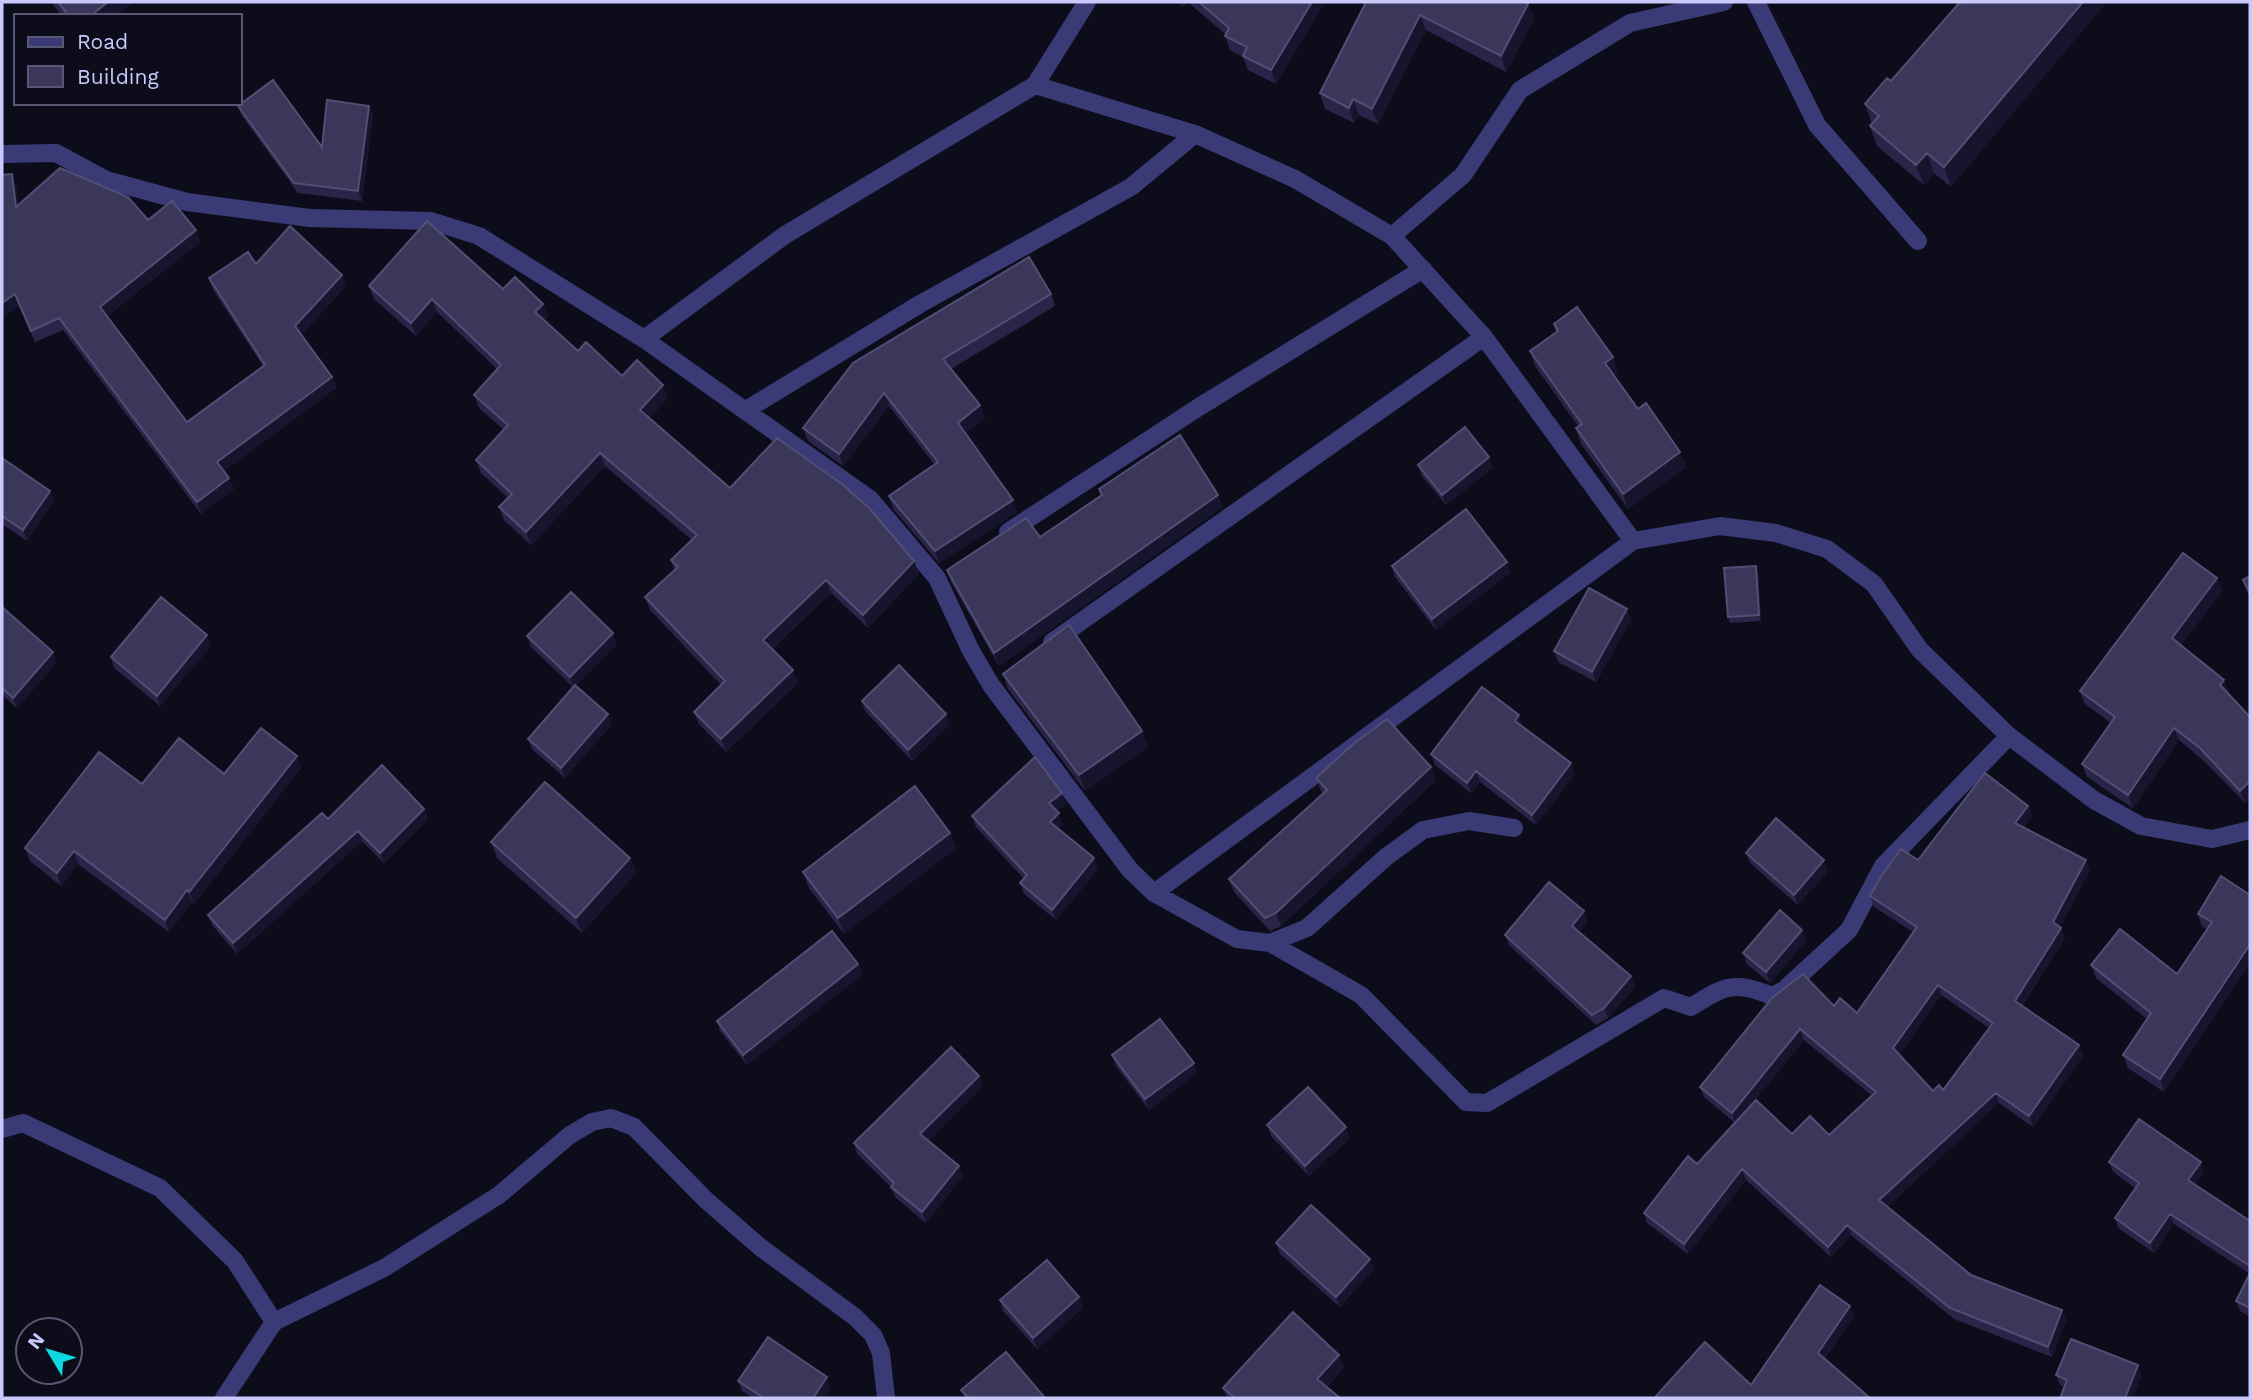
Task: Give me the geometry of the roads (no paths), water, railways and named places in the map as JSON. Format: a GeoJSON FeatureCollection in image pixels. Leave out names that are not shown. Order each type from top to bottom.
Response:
{"type":"FeatureCollection","features":[{"type":"Feature","properties":{"kind":"street"},"geometry":{"type":"LineString","coordinates":[[644,339],[785,234],[1035,85],[1087,2]]}},
{"type":"Feature","properties":{"kind":"street"},"geometry":{"type":"LineString","coordinates":[[1392,236],[1463,174],[1520,90],[1630,23],[1724,2]]}},
{"type":"Feature","properties":{"kind":"street"},"geometry":{"type":"LineString","coordinates":[[1756,2],[1817,125],[1918,241]]}},
{"type":"Feature","properties":{"kind":"street"},"geometry":{"type":"LineString","coordinates":[[1035,85],[1195,134],[1295,179],[1392,236],[1484,337],[1633,541]]}},
{"type":"Feature","properties":{"kind":"street"},"geometry":{"type":"LineString","coordinates":[[746,410],[920,304],[1131,187],[1195,134]]}},
{"type":"Feature","properties":{"kind":"street"},"geometry":{"type":"LineString","coordinates":[[2,154],[56,153],[106,180],[187,202],[310,218],[431,221],[480,236],[644,339],[870,499],[943,574],[971,652],[997,681],[1130,870],[1154,893],[1237,939],[1270,943],[1361,995],[1466,1102],[1488,1103],[1664,998],[1691,1007],[1732,985],[1749,987],[1772,996],[1784,990],[1849,930],[1883,866],[2009,736]]}},
{"type":"Feature","properties":{"kind":"street"},"geometry":{"type":"LineString","coordinates":[[996,539],[1199,407],[1423,269]]}},
{"type":"Feature","properties":{"kind":"street"},"geometry":{"type":"LineString","coordinates":[[1036,653],[1484,337]]}},
{"type":"Feature","properties":{"kind":"street"},"geometry":{"type":"LineString","coordinates":[[1154,893],[1633,541],[1720,526],[1776,533],[1827,549],[1874,584],[1920,650],[2009,736],[2094,800],[2141,826],[2212,839],[2250,831]]}},
{"type":"Feature","properties":{"kind":"street"},"geometry":{"type":"LineString","coordinates":[[1270,943],[1307,928],[1386,857],[1423,830],[1469,821],[1514,828]]}},
{"type":"Feature","properties":{"kind":"street"},"geometry":{"type":"LineString","coordinates":[[224,1398],[274,1322],[384,1268],[499,1195],[570,1135],[592,1122],[611,1118],[634,1127],[706,1200],[751,1240],[855,1317],[873,1335],[881,1353],[886,1398]]}},
{"type":"Feature","properties":{"kind":"street"},"geometry":{"type":"LineString","coordinates":[[2,1129],[23,1123],[160,1188],[235,1261],[274,1322]]}}]}
